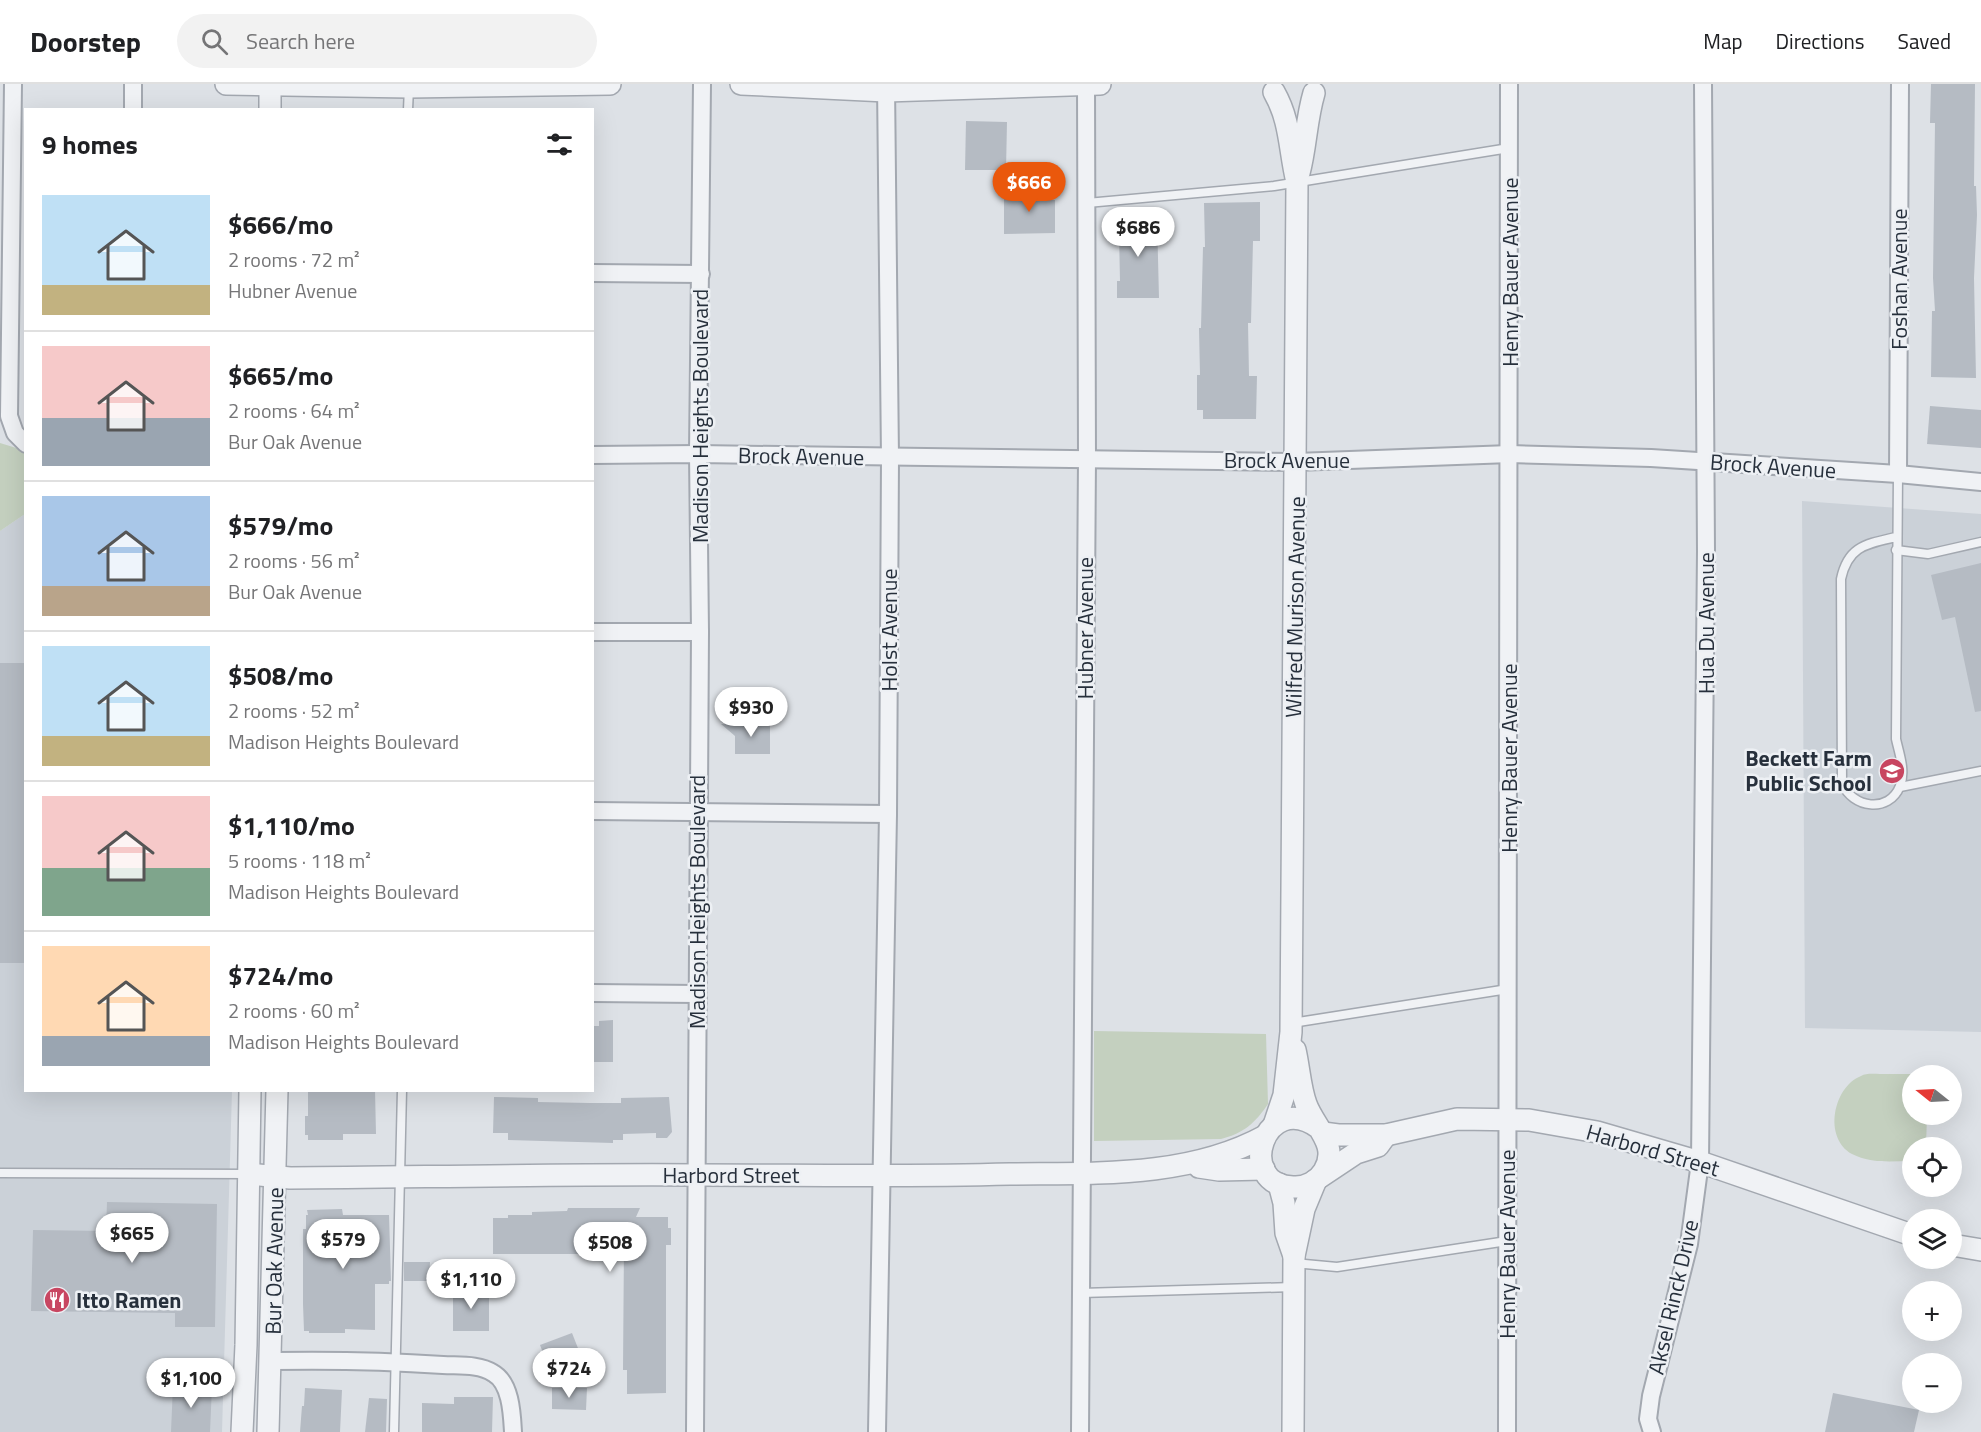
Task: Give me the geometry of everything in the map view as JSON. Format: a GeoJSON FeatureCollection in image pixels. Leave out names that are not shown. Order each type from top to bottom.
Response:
{"type":"FeatureCollection","features":[{"type":"Feature","properties":{"kind":"street"},"geometry":{"type":"LineString","coordinates":[[14,84],[6,205],[5,308],[9,416],[15,433],[24,442]]}},
{"type":"Feature","properties":{"kind":"street"},"geometry":{"type":"LineString","coordinates":[[133,84],[133,108]]}},
{"type":"Feature","properties":{"kind":"street"},"geometry":{"type":"LineString","coordinates":[[226,84],[409,86],[610,84]]}},
{"type":"Feature","properties":{"kind":"street","name":"Madison Heights Boulevard"},"geometry":{"type":"LineString","coordinates":[[695,1432],[697,811],[700,632],[698,454],[702,84]]}},
{"type":"Feature","properties":{"kind":"street"},"geometry":{"type":"LineString","coordinates":[[741,84],[886,88],[1091,85]]}},
{"type":"Feature","properties":{"kind":"street","name":"Henry Bauer Avenue"},"geometry":{"type":"LineString","coordinates":[[1507,1432],[1509,84]]}},
{"type":"Feature","properties":{"kind":"street","name":"Hua Du Avenue"},"geometry":{"type":"LineString","coordinates":[[1700,1162],[1706,562],[1703,84]]}},
{"type":"Feature","properties":{"kind":"street","name":"Foshan Avenue"},"geometry":{"type":"LineString","coordinates":[[1898,474],[1900,84]]}},
{"type":"Feature","properties":{"kind":"street"},"geometry":{"type":"LineString","coordinates":[[270,85],[270,108]]}},
{"type":"Feature","properties":{"kind":"street","name":"Hubner Avenue"},"geometry":{"type":"LineString","coordinates":[[1080,1432],[1087,459],[1086,203],[1091,85]]}},
{"type":"Feature","properties":{"kind":"street","name":"Holst Avenue"},"geometry":{"type":"LineString","coordinates":[[877,1432],[888,814],[890,458],[886,88]]}},
{"type":"Feature","properties":{"kind":"street"},"geometry":{"type":"LineString","coordinates":[[1270,88],[1284,97],[1294,99],[1305,98],[1319,89]]}},
{"type":"Feature","properties":{"kind":"street","name":"Wilfred Murison Avenue"},"geometry":{"type":"LineString","coordinates":[[1269,1131],[1284,1095],[1291,1028],[1297,182],[1291,156],[1288,124],[1284,111],[1270,88]]}},
{"type":"Feature","properties":{"kind":"street","name":"Wilfred Murison Avenue"},"geometry":{"type":"LineString","coordinates":[[1297,182],[1304,157],[1306,125],[1319,89]]}},
{"type":"Feature","properties":{"kind":"street"},"geometry":{"type":"LineString","coordinates":[[594,273],[701,274]]}},
{"type":"Feature","properties":{"kind":"street","name":"Brock Avenue"},"geometry":{"type":"LineString","coordinates":[[594,455],[698,454],[1296,462],[1510,454],[1651,458],[1898,474],[1981,482]]}},
{"type":"Feature","properties":{"kind":"street"},"geometry":{"type":"LineString","coordinates":[[594,632],[700,632]]}},
{"type":"Feature","properties":{"kind":"street"},"geometry":{"type":"LineString","coordinates":[[594,811],[888,814]]}},
{"type":"Feature","properties":{"kind":"street"},"geometry":{"type":"LineString","coordinates":[[594,993],[697,994]]}},
{"type":"Feature","properties":{"kind":"street","name":"Wilfred Murison Avenue"},"geometry":{"type":"LineString","coordinates":[[1291,1028],[1306,1104],[1321,1130]]}},
{"type":"Feature","properties":{"kind":"street","name":"Bur Oak Avenue"},"geometry":{"type":"LineString","coordinates":[[242,1432],[246,1346],[250,1092]]}},
{"type":"Feature","properties":{"kind":"street","name":"Bur Oak Avenue"},"geometry":{"type":"LineString","coordinates":[[268,1432],[272,1361],[277,1092]]}},
{"type":"Feature","properties":{"kind":"street"},"geometry":{"type":"LineString","coordinates":[[1293,1432],[1294,1260],[1304,1209],[1329,1160],[1329,1150],[1321,1130],[1311,1122],[1292,1118],[1269,1131],[1260,1156],[1284,1203],[1286,1233],[1294,1260]]}},
{"type":"Feature","properties":{"kind":"street","name":"Harbord Street"},"geometry":{"type":"LineString","coordinates":[[1321,1130],[1338,1135],[1386,1135],[1457,1119],[1529,1120],[1597,1132],[1700,1162],[1902,1232]]}},
{"type":"Feature","properties":{"kind":"street","name":"Harbord Street"},"geometry":{"type":"LineString","coordinates":[[249,1174],[276,1177],[401,1178],[697,1174],[881,1176],[1082,1173],[1187,1164],[1236,1151],[1269,1131]]}},
{"type":"Feature","properties":{"kind":"street","name":"Harbord Street"},"geometry":{"type":"LineString","coordinates":[[1318,1179],[1356,1153],[1378,1146],[1386,1135]]}},
{"type":"Feature","properties":{"kind":"street","name":"Aksel Rinck Drive"},"geometry":{"type":"LineString","coordinates":[[1652,1432],[1648,1419],[1651,1396],[1689,1244],[1700,1162]]}},
{"type":"Feature","properties":{"kind":"street","name":"Harbord Street"},"geometry":{"type":"LineString","coordinates":[[1187,1164],[1271,1177]]}},
{"type":"Feature","properties":{"kind":"street"},"geometry":{"type":"LineString","coordinates":[[1271,1177],[1298,1188],[1318,1179]]}},
{"type":"Feature","properties":{"kind":"street"},"geometry":{"type":"LineString","coordinates":[[1962,1247],[1981,1250]]}},
{"type":"Feature","properties":{"kind":"street"},"geometry":{"type":"LineString","coordinates":[[272,1361],[397,1362],[478,1367],[494,1373],[502,1381],[509,1401],[513,1432]]}},
{"type":"Feature","properties":{"kind":"lane"},"geometry":{"type":"LineString","coordinates":[[408,108],[409,86]]}},
{"type":"Feature","properties":{"kind":"lane"},"geometry":{"type":"LineString","coordinates":[[1086,203],[1297,182],[1509,148]]}},
{"type":"Feature","properties":{"kind":"lane"},"geometry":{"type":"LineString","coordinates":[[1896,537],[1859,547],[1843,567],[1841,579],[1842,783],[1845,792],[1851,798],[1873,806],[1885,803],[1895,795],[1903,777],[1896,739],[1898,474]]}},
{"type":"Feature","properties":{"kind":"lane"},"geometry":{"type":"LineString","coordinates":[[1896,550],[1928,554],[1981,542]]}},
{"type":"Feature","properties":{"kind":"lane"},"geometry":{"type":"LineString","coordinates":[[1900,787],[1981,771]]}},
{"type":"Feature","properties":{"kind":"lane"},"geometry":{"type":"LineString","coordinates":[[1291,1028],[1508,989]]}},
{"type":"Feature","properties":{"kind":"lane"},"geometry":{"type":"LineString","coordinates":[[394,1432],[402,1092]]}},
{"type":"Feature","properties":{"kind":"lane"},"geometry":{"type":"LineString","coordinates":[[0,1173],[249,1174]]}},
{"type":"Feature","properties":{"kind":"lane"},"geometry":{"type":"LineString","coordinates":[[1294,1260],[1337,1267],[1507,1241]]}},
{"type":"Feature","properties":{"kind":"lane"},"geometry":{"type":"LineString","coordinates":[[1080,1293],[1294,1287]]}},
{"type":"Feature","properties":{"kind":"shaded area","name":"Beckett Farm Public School"},"geometry":{"type":"Polygon","coordinates":[[[1802,501],[1981,514],[1981,1032],[1805,1028],[1802,501]]]}},
{"type":"Feature","properties":{"kind":"shaded area"},"geometry":{"type":"Polygon","coordinates":[[[24,515],[24,1092],[232,1092],[222,1432],[0,1432],[0,531],[24,515]]]}},
{"type":"Feature","properties":{"kind":"green space"},"geometry":{"type":"Polygon","coordinates":[[[0,443],[24,450],[24,515],[0,531],[0,443]]]}},
{"type":"Feature","properties":{"kind":"green space"},"geometry":{"type":"Polygon","coordinates":[[[1094,1031],[1266,1034],[1268,1104],[1248,1126],[1236,1134],[1221,1139],[1094,1141],[1094,1031]]]}},
{"type":"Feature","properties":{"kind":"green space"},"geometry":{"type":"Polygon","coordinates":[[[1870,1074],[1902,1074],[1902,1125],[1927,1125],[1926,1137],[1902,1137],[1902,1161],[1882,1161],[1859,1157],[1843,1147],[1837,1137],[1835,1113],[1838,1101],[1851,1082],[1870,1074]]]}},
{"type":"Feature","properties":{"kind":"building"},"geometry":{"type":"Polygon","coordinates":[[[1931,84],[1975,84],[1976,378],[1931,377],[1932,311],[1935,311],[1933,278],[1935,123],[1930,123],[1931,84]]]}},
{"type":"Feature","properties":{"kind":"building"},"geometry":{"type":"Polygon","coordinates":[[[966,121],[1007,122],[1006,170],[965,170],[966,121]]]}},
{"type":"Feature","properties":{"kind":"building"},"geometry":{"type":"Polygon","coordinates":[[[1004,192],[1052,193],[1052,200],[1055,200],[1055,233],[1004,234],[1004,192]]]}},
{"type":"Feature","properties":{"kind":"building"},"geometry":{"type":"Polygon","coordinates":[[[1260,202],[1260,241],[1253,241],[1251,323],[1248,323],[1249,376],[1257,376],[1256,419],[1203,419],[1203,410],[1197,410],[1197,375],[1200,375],[1199,328],[1201,328],[1203,247],[1205,247],[1204,203],[1260,202]]]}},
{"type":"Feature","properties":{"kind":"building"},"geometry":{"type":"Polygon","coordinates":[[[1113,218],[1157,218],[1159,298],[1117,298],[1117,281],[1120,281],[1119,233],[1113,233],[1113,218]]]}},
{"type":"Feature","properties":{"kind":"building"},"geometry":{"type":"Polygon","coordinates":[[[1930,406],[1981,410],[1981,448],[1927,444],[1930,406]]]}},
{"type":"Feature","properties":{"kind":"building"},"geometry":{"type":"Polygon","coordinates":[[[1981,563],[1981,711],[1975,712],[1955,617],[1942,620],[1931,575],[1981,563]]]}},
{"type":"Feature","properties":{"kind":"building"},"geometry":{"type":"Polygon","coordinates":[[[0,663],[24,663],[24,963],[0,963],[0,663]]]}},
{"type":"Feature","properties":{"kind":"building"},"geometry":{"type":"Polygon","coordinates":[[[721,724],[770,725],[770,754],[735,754],[735,736],[721,724]]]}},
{"type":"Feature","properties":{"kind":"building"},"geometry":{"type":"Polygon","coordinates":[[[613,1020],[613,1062],[594,1062],[594,1026],[599,1026],[599,1021],[613,1020]]]}},
{"type":"Feature","properties":{"kind":"building"},"geometry":{"type":"Polygon","coordinates":[[[308,1092],[375,1092],[376,1134],[343,1134],[343,1140],[308,1140],[308,1135],[305,1135],[305,1116],[308,1116],[308,1092]]]}},
{"type":"Feature","properties":{"kind":"building"},"geometry":{"type":"Polygon","coordinates":[[[494,1097],[538,1098],[538,1102],[621,1103],[621,1098],[669,1097],[672,1132],[667,1138],[656,1138],[656,1133],[623,1134],[623,1140],[613,1140],[613,1143],[508,1140],[508,1133],[493,1133],[494,1097]]]}},
{"type":"Feature","properties":{"kind":"building"},"geometry":{"type":"Polygon","coordinates":[[[107,1202],[217,1204],[215,1327],[175,1327],[175,1313],[31,1311],[33,1230],[106,1231],[107,1202]]]}},
{"type":"Feature","properties":{"kind":"building"},"geometry":{"type":"Polygon","coordinates":[[[568,1208],[640,1208],[636,1217],[668,1217],[668,1228],[671,1228],[671,1245],[666,1245],[666,1393],[627,1394],[627,1370],[623,1370],[624,1243],[618,1254],[493,1254],[493,1218],[508,1218],[508,1215],[532,1215],[532,1212],[567,1211],[568,1208]]]}},
{"type":"Feature","properties":{"kind":"building"},"geometry":{"type":"Polygon","coordinates":[[[342,1209],[343,1215],[389,1215],[391,1281],[389,1284],[375,1284],[375,1330],[345,1329],[345,1333],[309,1333],[309,1331],[304,1331],[303,1304],[303,1229],[306,1229],[307,1210],[342,1209]]]}},
{"type":"Feature","properties":{"kind":"building"},"geometry":{"type":"Polygon","coordinates":[[[404,1262],[430,1262],[429,1281],[404,1281],[404,1262]]]}},
{"type":"Feature","properties":{"kind":"building"},"geometry":{"type":"Polygon","coordinates":[[[453,1289],[489,1289],[489,1331],[453,1331],[453,1289]]]}},
{"type":"Feature","properties":{"kind":"building"},"geometry":{"type":"Polygon","coordinates":[[[572,1333],[585,1366],[553,1379],[540,1345],[572,1333]]]}},
{"type":"Feature","properties":{"kind":"building"},"geometry":{"type":"Polygon","coordinates":[[[173,1385],[212,1386],[210,1432],[171,1432],[173,1385]]]}},
{"type":"Feature","properties":{"kind":"building"},"geometry":{"type":"Polygon","coordinates":[[[305,1388],[342,1390],[340,1432],[300,1432],[305,1388]]]}},
{"type":"Feature","properties":{"kind":"building"},"geometry":{"type":"Polygon","coordinates":[[[552,1388],[587,1388],[586,1410],[552,1409],[552,1388]]]}},
{"type":"Feature","properties":{"kind":"building"},"geometry":{"type":"Polygon","coordinates":[[[1833,1393],[1902,1407],[1902,1413],[1918,1413],[1914,1432],[1825,1432],[1833,1393]]]}},
{"type":"Feature","properties":{"kind":"building"},"geometry":{"type":"Polygon","coordinates":[[[454,1397],[493,1397],[492,1432],[422,1432],[422,1403],[454,1404],[454,1397]]]}},
{"type":"Feature","properties":{"kind":"building"},"geometry":{"type":"Polygon","coordinates":[[[369,1398],[387,1399],[386,1432],[365,1432],[369,1398]]]}},
{"type":"Feature","properties":{"kind":"place","name":"Beckett Farm Public School"},"geometry":{"type":"Point","coordinates":[1892,771]}},
{"type":"Feature","properties":{"kind":"place","name":"Itto Ramen"},"geometry":{"type":"Point","coordinates":[57,1300]}}]}
